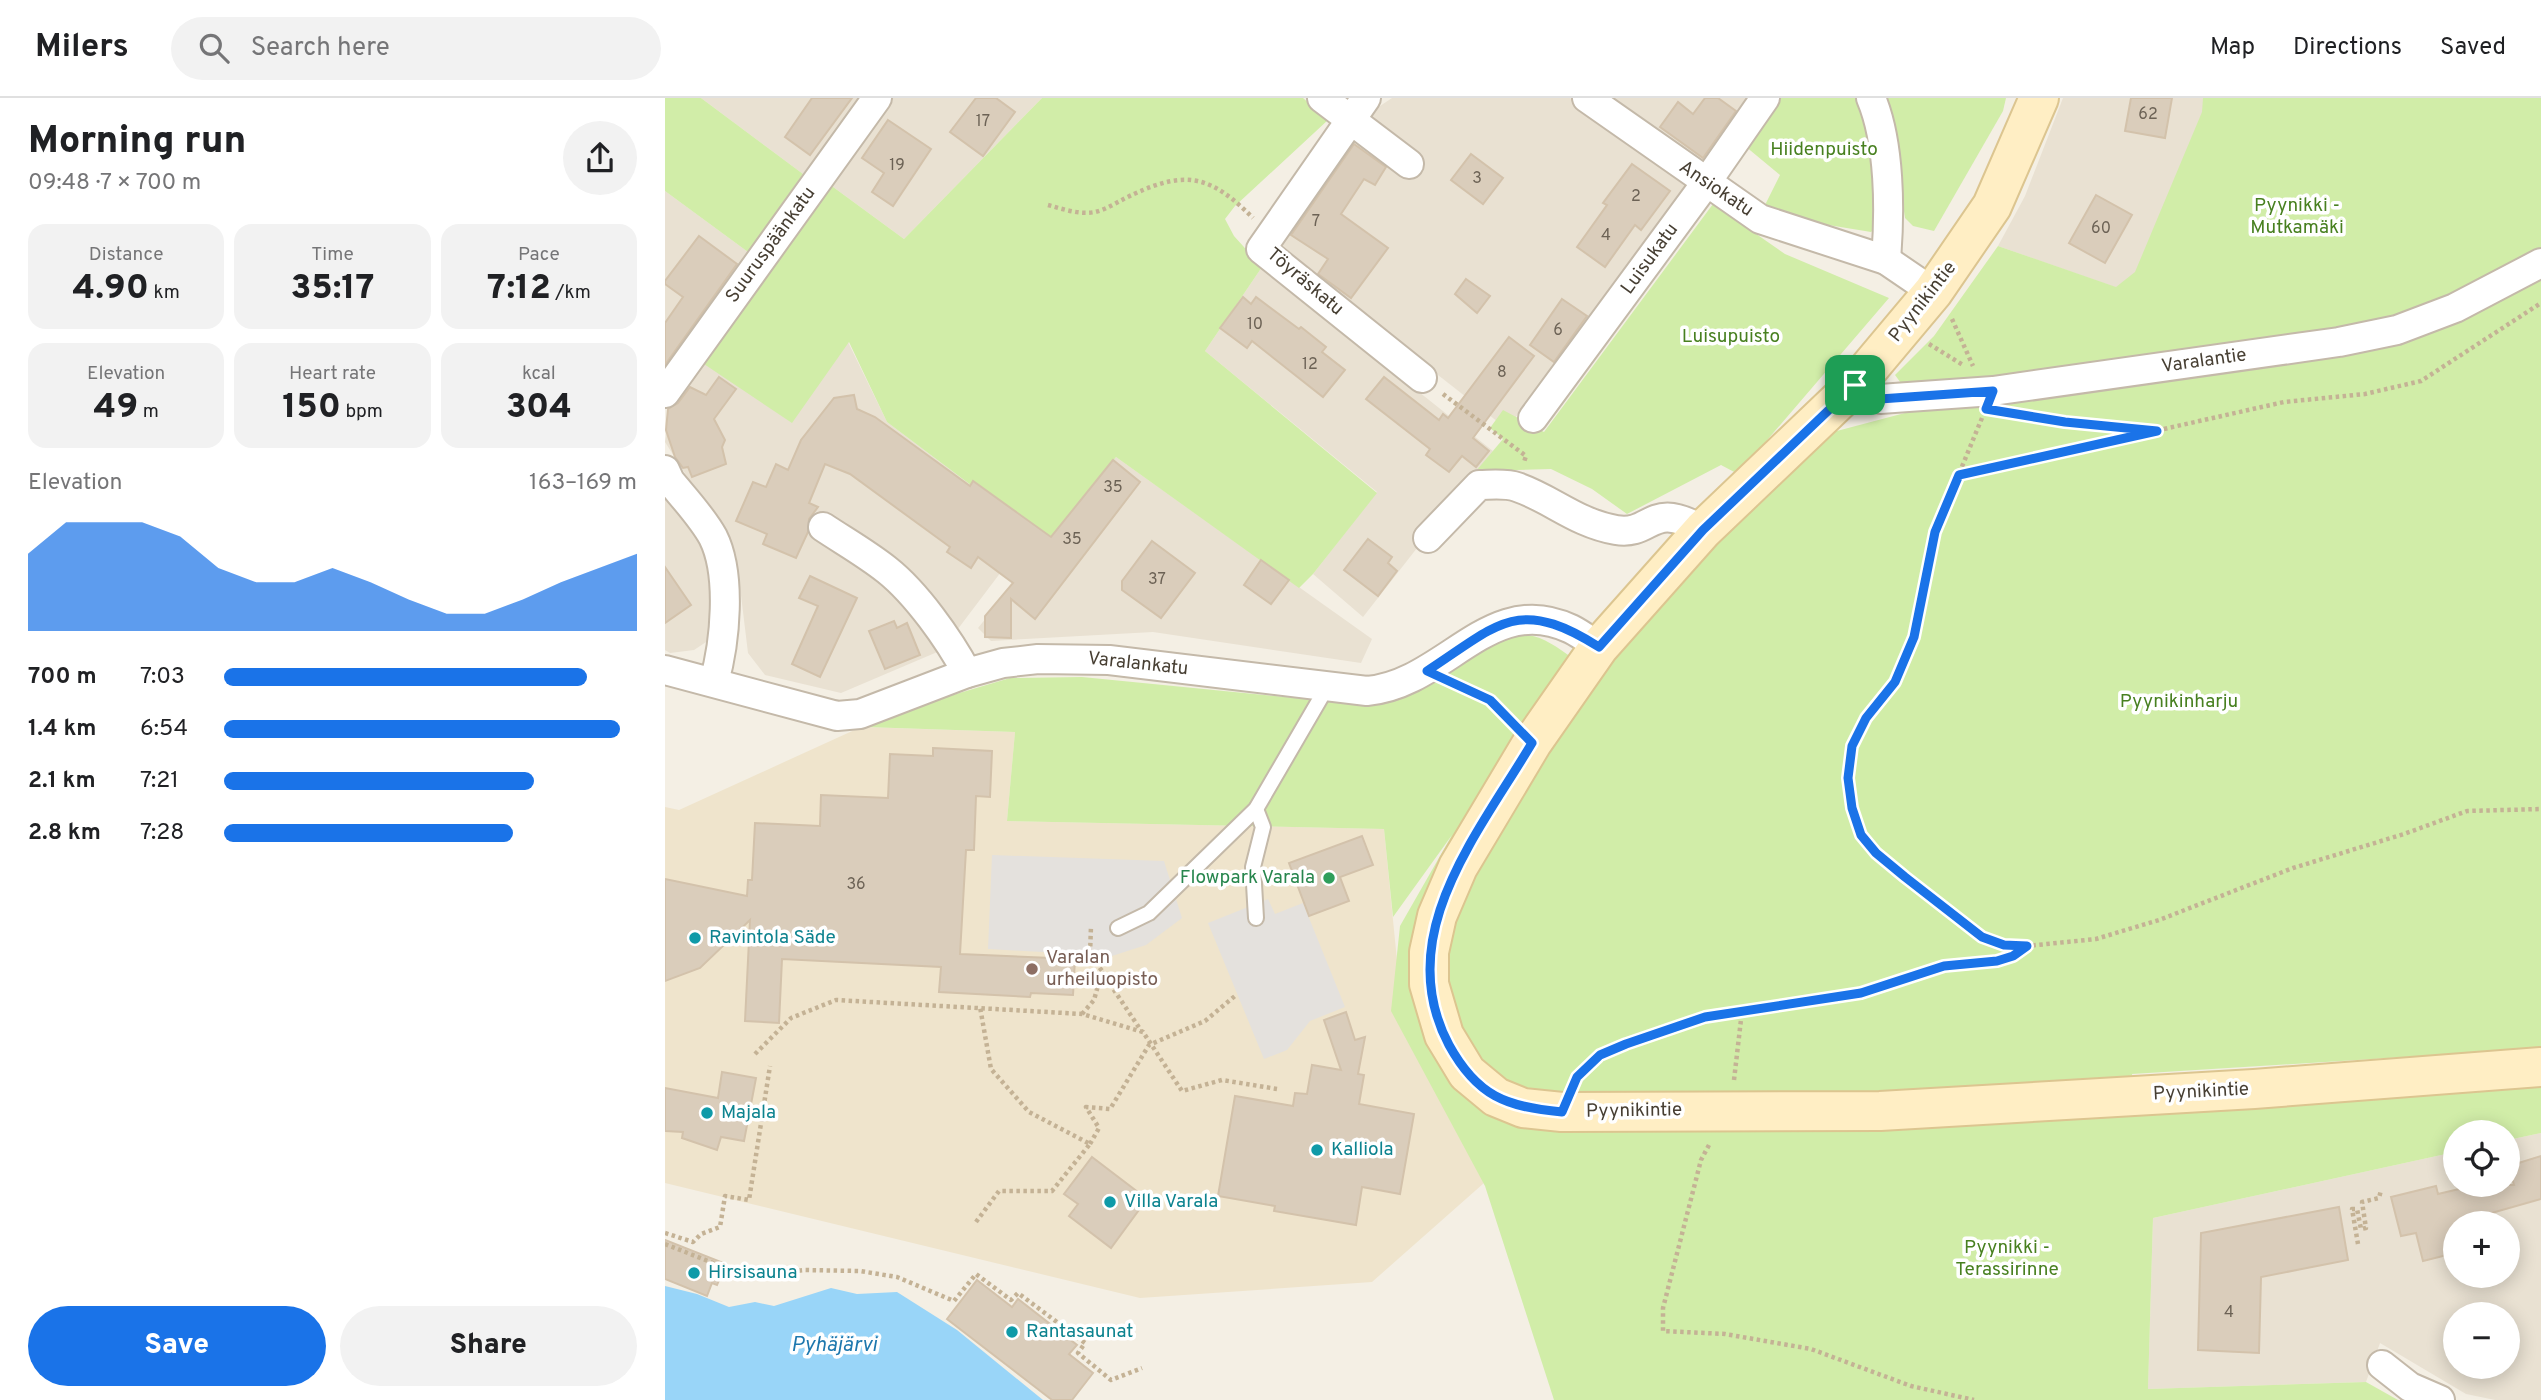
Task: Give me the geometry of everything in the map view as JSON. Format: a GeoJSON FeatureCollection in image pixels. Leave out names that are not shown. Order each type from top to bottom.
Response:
{"type":"FeatureCollection","features":[{"type":"Feature","properties":{"kind":"street","name":"Suuruspäänkatu"},"geometry":{"type":"LineString","coordinates":[[665,393],[877,98]]}},
{"type":"Feature","properties":{"kind":"street"},"geometry":{"type":"LineString","coordinates":[[1322,98],[1358,109],[1409,164]]}},
{"type":"Feature","properties":{"kind":"street","name":"Ansiokatu"},"geometry":{"type":"LineString","coordinates":[[1587,98],[1760,219],[1886,260],[1940,301]]}},
{"type":"Feature","properties":{"kind":"street","name":"Luisukatu"},"geometry":{"type":"LineString","coordinates":[[1533,418],[1706,183],[1765,98]]}},
{"type":"Feature","properties":{"kind":"street"},"geometry":{"type":"LineString","coordinates":[[1871,98],[1878,115],[1882,139],[1889,223],[1886,260]]}},
{"type":"Feature","properties":{"kind":"street","name":"Pyynikintie"},"geometry":{"type":"LineString","coordinates":[[2039,98],[1992,206],[1940,301],[1703,530],[1599,647],[1532,743],[1458,866],[1431,934],[1429,984],[1444,1035],[1467,1073],[1508,1103],[1523,1108],[1562,1112],[1880,1111],[2254,1089],[2541,1068]]}},
{"type":"Feature","properties":{"kind":"street","name":"Töyräskatu"},"geometry":{"type":"LineString","coordinates":[[1358,109],[1261,249],[1422,378]]}},
{"type":"Feature","properties":{"kind":"street","name":"Varalantie"},"geometry":{"type":"LineString","coordinates":[[1855,385],[1871,397],[1880,399],[1985,391],[2340,342],[2396,330],[2455,308],[2541,263]]}},
{"type":"Feature","properties":{"kind":"street"},"geometry":{"type":"LineString","coordinates":[[665,470],[670,481],[711,534],[717,548],[725,627],[722,653],[714,682]]}},
{"type":"Feature","properties":{"kind":"street"},"geometry":{"type":"LineString","coordinates":[[1428,538],[1479,485],[1515,486],[1576,519],[1613,530],[1633,529],[1670,515],[1703,530]]}},
{"type":"Feature","properties":{"kind":"street"},"geometry":{"type":"LineString","coordinates":[[823,527],[887,570],[905,588],[957,653],[967,673]]}},
{"type":"Feature","properties":{"kind":"street","name":"Varalankatu"},"geometry":{"type":"LineString","coordinates":[[665,670],[837,716],[848,716],[860,714],[967,673],[1003,663],[1074,657],[1367,691],[1386,690],[1411,681],[1498,625],[1515,619],[1535,619],[1570,628],[1599,647]]}},
{"type":"Feature","properties":{"kind":"street"},"geometry":{"type":"LineString","coordinates":[[2382,1365],[2410,1387],[2440,1400]]}},
{"type":"Feature","properties":{"kind":"lane"},"geometry":{"type":"LineString","coordinates":[[1118,928],[1149,914],[1256,809],[1327,687]]}},
{"type":"Feature","properties":{"kind":"lane"},"geometry":{"type":"LineString","coordinates":[[1256,809],[1263,827],[1253,866],[1256,918]]}},
{"type":"Feature","properties":{"kind":"path"},"geometry":{"type":"LineString","coordinates":[[1048,205],[1077,213],[1096,212],[1167,180],[1204,180],[1231,195],[1270,236]]}},
{"type":"Feature","properties":{"kind":"path"},"geometry":{"type":"LineString","coordinates":[[1940,301],[1985,391],[2065,422],[2157,431]]}},
{"type":"Feature","properties":{"kind":"path"},"geometry":{"type":"LineString","coordinates":[[1959,475],[2284,402],[2365,394],[2421,381],[2541,303]]}},
{"type":"Feature","properties":{"kind":"path"},"geometry":{"type":"LineString","coordinates":[[1422,378],[1526,456],[1515,486]]}},
{"type":"Feature","properties":{"kind":"path"},"geometry":{"type":"LineString","coordinates":[[1985,391],[1959,475],[1935,532],[1914,637],[1895,682],[1866,718],[1852,746],[1848,778],[1852,808],[1861,835],[1876,853],[1982,937],[2004,945],[2027,946],[2096,939],[2159,920],[2247,884],[2467,811],[2541,809]]}},
{"type":"Feature","properties":{"kind":"path"},"geometry":{"type":"LineString","coordinates":[[1427,671],[1490,700],[1532,743]]}},
{"type":"Feature","properties":{"kind":"path"},"geometry":{"type":"LineString","coordinates":[[1091,926],[1090,954],[1182,1091],[1222,1080],[1277,1089]]}},
{"type":"Feature","properties":{"kind":"path"},"geometry":{"type":"LineString","coordinates":[[1562,1112],[1577,1077],[1600,1055],[1705,1017],[1861,993],[1944,966],[1997,961],[2013,956],[2027,946]]}},
{"type":"Feature","properties":{"kind":"path"},"geometry":{"type":"LineString","coordinates":[[1082,1014],[1094,1000],[1102,971]]}},
{"type":"Feature","properties":{"kind":"path"},"geometry":{"type":"LineString","coordinates":[[976,1222],[999,1191],[1052,1191],[1090,1144],[1099,1128],[1086,1107],[1110,1109],[1149,1045],[1205,1021],[1235,996]]}},
{"type":"Feature","properties":{"kind":"path"},"geometry":{"type":"LineString","coordinates":[[755,1054],[791,1018],[836,1000],[1082,1014],[1143,1032]]}},
{"type":"Feature","properties":{"kind":"path"},"geometry":{"type":"LineString","coordinates":[[980,1007],[991,1069],[1029,1112],[1090,1144]]}},
{"type":"Feature","properties":{"kind":"path"},"geometry":{"type":"LineString","coordinates":[[1734,1063],[1742,1011]]}},
{"type":"Feature","properties":{"kind":"path"},"geometry":{"type":"LineString","coordinates":[[665,1233],[693,1242],[701,1234],[720,1227],[725,1196],[749,1200],[770,1066]]}},
{"type":"Feature","properties":{"kind":"path"},"geometry":{"type":"LineString","coordinates":[[1712,1141],[1705,1149],[1663,1308],[1663,1331],[1725,1334],[1811,1349],[1911,1386],[1974,1400]]}},
{"type":"Feature","properties":{"kind":"path"},"geometry":{"type":"LineString","coordinates":[[2358,1244],[2352,1209],[2357,1209],[2361,1229],[2366,1228],[2362,1202],[2379,1198],[2381,1190]]}},
{"type":"Feature","properties":{"kind":"path"},"geometry":{"type":"LineString","coordinates":[[665,1244],[746,1276],[805,1270],[860,1271],[897,1277],[954,1301],[976,1274],[1011,1300],[1018,1293],[1085,1343],[1078,1353],[1111,1380],[1142,1368]]}},
{"type":"Feature","properties":{"kind":"shaded area"},"geometry":{"type":"Polygon","coordinates":[[[701,98],[860,98],[803,174],[701,98]]]}},
{"type":"Feature","properties":{"kind":"shaded area"},"geometry":{"type":"Polygon","coordinates":[[[891,98],[1042,98],[904,239],[829,184],[891,98]]]}},
{"type":"Feature","properties":{"kind":"shaded area"},"geometry":{"type":"Polygon","coordinates":[[[1392,98],[1570,98],[1687,185],[1507,429],[1277,249],[1362,118],[1392,98]]]}},
{"type":"Feature","properties":{"kind":"shaded area"},"geometry":{"type":"Polygon","coordinates":[[[1612,98],[1754,98],[1706,167],[1612,98]]]}},
{"type":"Feature","properties":{"kind":"shaded area"},"geometry":{"type":"Polygon","coordinates":[[[2063,98],[2212,98],[2143,297],[1998,246],[2025,196],[2063,98]]]}},
{"type":"Feature","properties":{"kind":"shaded area"},"geometry":{"type":"Polygon","coordinates":[[[665,191],[748,252],[665,381],[665,191]]]}},
{"type":"Feature","properties":{"kind":"shaded area"},"geometry":{"type":"Polygon","coordinates":[[[1262,267],[1493,451],[1363,617],[1313,574],[1377,492],[1205,351],[1262,267]]]}},
{"type":"Feature","properties":{"kind":"shaded area"},"geometry":{"type":"Polygon","coordinates":[[[848,342],[887,422],[1032,531],[942,650],[841,693],[765,675],[748,653],[736,554],[665,442],[673,394],[701,362],[848,342]]]}},
{"type":"Feature","properties":{"kind":"shaded area"},"geometry":{"type":"Polygon","coordinates":[[[1116,457],[1372,639],[1361,663],[1153,632],[991,641],[978,628],[1116,457]]]}},
{"type":"Feature","properties":{"kind":"shaded area"},"geometry":{"type":"Polygon","coordinates":[[[665,497],[707,552],[712,638],[694,650],[670,653],[665,650],[665,497]]]}},
{"type":"Feature","properties":{"kind":"shaded area","name":"Varalan urheiluopisto"},"geometry":{"type":"Polygon","coordinates":[[[861,727],[1015,732],[1007,821],[1384,829],[1403,1021],[1484,1183],[1372,1282],[1140,1298],[665,1183],[665,807],[679,810],[861,727]]]}},
{"type":"Feature","properties":{"kind":"shaded area"},"geometry":{"type":"Polygon","coordinates":[[[992,855],[1164,861],[1182,918],[1146,945],[1112,956],[988,949],[992,855]]]}},
{"type":"Feature","properties":{"kind":"shaded area"},"geometry":{"type":"Polygon","coordinates":[[[1268,899],[1275,914],[1303,903],[1345,1007],[1310,1021],[1287,1050],[1264,1059],[1208,923],[1268,899]]]}},
{"type":"Feature","properties":{"kind":"shaded area"},"geometry":{"type":"Polygon","coordinates":[[[2541,1133],[2541,1400],[2495,1400],[2466,1394],[2380,1343],[2366,1382],[2148,1389],[2153,1218],[2443,1155],[2443,1197],[2520,1197],[2520,1137],[2541,1133]]]}},
{"type":"Feature","properties":{"kind":"green space"},"geometry":{"type":"Polygon","coordinates":[[[665,98],[701,98],[803,174],[748,252],[665,191],[665,98]]]}},
{"type":"Feature","properties":{"kind":"green space"},"geometry":{"type":"Polygon","coordinates":[[[1042,98],[1303,98],[1328,120],[1235,206],[1225,219],[1234,236],[1262,267],[1205,351],[1377,493],[1299,588],[1116,457],[1044,547],[1032,531],[887,422],[849,342],[792,423],[701,362],[829,184],[904,239],[1042,98]]]}},
{"type":"Feature","properties":{"kind":"green space","name":"Hiidenpuisto"},"geometry":{"type":"Polygon","coordinates":[[[1781,98],[1857,98],[1870,118],[1881,222],[1871,232],[1804,221],[1765,205],[1780,175],[1745,146],[1781,98]]]}},
{"type":"Feature","properties":{"kind":"green space"},"geometry":{"type":"Polygon","coordinates":[[[1887,98],[2006,98],[2003,111],[1934,231],[1913,226],[1905,218],[1887,98]]]}},
{"type":"Feature","properties":{"kind":"green space","name":"Pyynikinharju"},"geometry":{"type":"Polygon","coordinates":[[[2203,98],[2541,98],[2541,1051],[2132,1074],[2134,1114],[2541,1082],[2541,1133],[2520,1137],[2520,1120],[2443,1120],[2443,1155],[2153,1218],[2148,1389],[2366,1382],[2398,1400],[1554,1400],[1485,1186],[1391,1011],[1400,926],[1452,835],[1393,917],[1384,829],[1007,821],[1015,732],[865,727],[946,697],[1010,678],[1082,677],[1357,703],[1387,700],[1415,692],[1488,645],[1515,635],[1540,638],[1571,657],[1645,611],[1833,432],[1920,409],[1895,375],[1934,336],[1998,246],[2116,287],[2135,272],[2202,112],[2203,98]]]}},
{"type":"Feature","properties":{"kind":"green space","name":"Luisupuisto"},"geometry":{"type":"Polygon","coordinates":[[[1713,204],[1785,254],[1889,298],[1738,474],[1721,465],[1627,514],[1592,489],[1551,469],[1476,471],[1503,439],[1490,428],[1503,410],[1544,432],[1713,204]]]}},
{"type":"Feature","properties":{"kind":"water","name":"Pyhäjärvi"},"geometry":{"type":"Polygon","coordinates":[[[665,1286],[697,1294],[729,1307],[755,1302],[774,1306],[831,1288],[857,1294],[897,1292],[957,1330],[1043,1400],[665,1400],[665,1286]]]}},
{"type":"Feature","properties":{"kind":"building"},"geometry":{"type":"Polygon","coordinates":[[[812,98],[852,98],[810,155],[785,137],[812,98]]]}},
{"type":"Feature","properties":{"kind":"building"},"geometry":{"type":"Polygon","coordinates":[[[976,98],[996,98],[1015,112],[983,156],[950,132],[976,98]]]}},
{"type":"Feature","properties":{"kind":"building"},"geometry":{"type":"Polygon","coordinates":[[[1705,98],[1718,98],[1736,111],[1703,158],[1660,127],[1678,102],[1693,114],[1705,98]]]}},
{"type":"Feature","properties":{"kind":"building"},"geometry":{"type":"Polygon","coordinates":[[[2131,98],[2172,98],[2165,138],[2125,131],[2131,98]]]}},
{"type":"Feature","properties":{"kind":"building"},"geometry":{"type":"Polygon","coordinates":[[[888,120],[931,149],[893,206],[872,192],[884,173],[862,158],[888,120]]]}},
{"type":"Feature","properties":{"kind":"building"},"geometry":{"type":"Polygon","coordinates":[[[1354,144],[1386,167],[1375,185],[1364,179],[1341,214],[1388,248],[1351,298],[1318,274],[1328,259],[1291,235],[1354,144]]]}},
{"type":"Feature","properties":{"kind":"building"},"geometry":{"type":"Polygon","coordinates":[[[1471,154],[1503,178],[1483,204],[1451,180],[1471,154]]]}},
{"type":"Feature","properties":{"kind":"building"},"geometry":{"type":"Polygon","coordinates":[[[1632,164],[1670,191],[1641,230],[1635,225],[1605,267],[1577,247],[1607,205],[1603,203],[1632,164]]]}},
{"type":"Feature","properties":{"kind":"building"},"geometry":{"type":"Polygon","coordinates":[[[2096,195],[2132,215],[2105,263],[2069,243],[2096,195]]]}},
{"type":"Feature","properties":{"kind":"building"},"geometry":{"type":"Polygon","coordinates":[[[699,236],[737,264],[665,365],[665,323],[683,297],[665,284],[665,281],[699,236]]]}},
{"type":"Feature","properties":{"kind":"building"},"geometry":{"type":"Polygon","coordinates":[[[1466,279],[1490,296],[1477,313],[1455,294],[1466,279]]]}},
{"type":"Feature","properties":{"kind":"building"},"geometry":{"type":"Polygon","coordinates":[[[1243,297],[1251,304],[1256,297],[1299,329],[1301,327],[1326,347],[1322,352],[1345,370],[1323,397],[1252,341],[1247,348],[1220,328],[1243,297]]]}},
{"type":"Feature","properties":{"kind":"building"},"geometry":{"type":"Polygon","coordinates":[[[1562,299],[1587,316],[1554,362],[1530,345],[1562,299]]]}},
{"type":"Feature","properties":{"kind":"building"},"geometry":{"type":"Polygon","coordinates":[[[1509,337],[1534,356],[1473,438],[1489,451],[1476,467],[1462,456],[1449,472],[1426,455],[1430,449],[1366,399],[1384,377],[1439,420],[1443,414],[1448,418],[1509,337]]]}},
{"type":"Feature","properties":{"kind":"building"},"geometry":{"type":"Polygon","coordinates":[[[719,377],[736,389],[714,419],[725,440],[722,447],[726,464],[692,477],[688,467],[683,468],[675,457],[666,430],[668,409],[678,403],[690,387],[706,395],[719,377]]]}},
{"type":"Feature","properties":{"kind":"building"},"geometry":{"type":"Polygon","coordinates":[[[854,395],[857,409],[875,417],[970,486],[973,481],[1051,537],[1113,460],[1140,482],[1035,619],[1011,599],[1011,638],[985,637],[985,616],[1013,583],[978,557],[971,568],[947,552],[950,547],[850,474],[825,464],[809,503],[818,507],[809,519],[808,532],[796,558],[763,544],[767,534],[736,521],[753,482],[766,487],[776,464],[788,470],[801,440],[834,398],[854,395]]]}},
{"type":"Feature","properties":{"kind":"building"},"geometry":{"type":"Polygon","coordinates":[[[1368,539],[1392,557],[1388,563],[1397,571],[1378,596],[1344,570],[1368,539]]]}},
{"type":"Feature","properties":{"kind":"building"},"geometry":{"type":"Polygon","coordinates":[[[1152,541],[1195,573],[1161,618],[1122,590],[1122,581],[1152,541]]]}},
{"type":"Feature","properties":{"kind":"building"},"geometry":{"type":"Polygon","coordinates":[[[1261,560],[1289,580],[1271,604],[1244,585],[1261,560]]]}},
{"type":"Feature","properties":{"kind":"building"},"geometry":{"type":"Polygon","coordinates":[[[665,567],[691,605],[665,623],[665,567]]]}},
{"type":"Feature","properties":{"kind":"building"},"geometry":{"type":"Polygon","coordinates":[[[810,576],[857,598],[820,677],[792,664],[818,606],[799,598],[810,576]]]}},
{"type":"Feature","properties":{"kind":"building"},"geometry":{"type":"Polygon","coordinates":[[[894,621],[897,628],[907,623],[920,655],[885,669],[869,631],[894,621]]]}},
{"type":"Feature","properties":{"kind":"building"},"geometry":{"type":"Polygon","coordinates":[[[933,748],[992,751],[990,797],[976,796],[974,850],[966,850],[960,954],[1075,959],[1073,995],[1031,993],[1030,997],[939,992],[941,967],[782,959],[779,1023],[745,1021],[750,920],[700,968],[665,981],[665,879],[747,896],[748,880],[752,880],[755,823],[820,826],[821,795],[888,798],[890,754],[933,756],[933,748]]]}},
{"type":"Feature","properties":{"kind":"building"},"geometry":{"type":"Polygon","coordinates":[[[1362,836],[1373,865],[1340,877],[1349,901],[1309,916],[1289,863],[1362,836]]]}},
{"type":"Feature","properties":{"kind":"building","name":"Kalliola"},"geometry":{"type":"Polygon","coordinates":[[[1346,1012],[1355,1040],[1365,1037],[1358,1074],[1364,1075],[1359,1104],[1414,1114],[1400,1194],[1362,1187],[1356,1225],[1274,1211],[1275,1206],[1218,1196],[1235,1096],[1293,1106],[1295,1093],[1307,1094],[1312,1065],[1341,1070],[1324,1020],[1346,1012]]]}},
{"type":"Feature","properties":{"kind":"building","name":"Majala"},"geometry":{"type":"Polygon","coordinates":[[[722,1072],[756,1078],[744,1141],[721,1137],[717,1150],[682,1138],[683,1132],[665,1131],[665,1088],[718,1098],[722,1072]]]}},
{"type":"Feature","properties":{"kind":"building"},"geometry":{"type":"Polygon","coordinates":[[[2541,1156],[2541,1199],[2499,1211],[2443,1211],[2443,1256],[2423,1261],[2416,1233],[2401,1236],[2391,1197],[2436,1186],[2438,1194],[2443,1193],[2443,1197],[2520,1197],[2520,1163],[2541,1156]]]}},
{"type":"Feature","properties":{"kind":"building","name":"Villa Varala"},"geometry":{"type":"Polygon","coordinates":[[[1092,1157],[1147,1199],[1111,1248],[1069,1216],[1078,1204],[1064,1194],[1092,1157]]]}},
{"type":"Feature","properties":{"kind":"building"},"geometry":{"type":"Polygon","coordinates":[[[2339,1207],[2348,1260],[2261,1277],[2259,1353],[2198,1350],[2201,1233],[2339,1207]]]}},
{"type":"Feature","properties":{"kind":"building","name":"Hirsisauna"},"geometry":{"type":"Polygon","coordinates":[[[665,1240],[726,1264],[717,1285],[712,1283],[707,1296],[665,1279],[665,1240]]]}},
{"type":"Feature","properties":{"kind":"building","name":"Rantasaunat"},"geometry":{"type":"Polygon","coordinates":[[[977,1280],[1012,1307],[1018,1299],[1077,1345],[1069,1354],[1093,1373],[1072,1400],[1052,1400],[947,1319],[977,1280]]]}},
{"type":"Feature","properties":{"kind":"place","name":"Flowpark Varala"},"geometry":{"type":"Point","coordinates":[1329,878]}},
{"type":"Feature","properties":{"kind":"place","name":"Ravintola Säde"},"geometry":{"type":"Point","coordinates":[695,938]}},
{"type":"Feature","properties":{"kind":"place","name":"Varalan urheiluopisto"},"geometry":{"type":"Point","coordinates":[1032,969]}},
{"type":"Feature","properties":{"kind":"place","name":"Majala"},"geometry":{"type":"Point","coordinates":[707,1113]}},
{"type":"Feature","properties":{"kind":"place","name":"Kalliola"},"geometry":{"type":"Point","coordinates":[1317,1150]}},
{"type":"Feature","properties":{"kind":"place","name":"Villa Varala"},"geometry":{"type":"Point","coordinates":[1110,1202]}},
{"type":"Feature","properties":{"kind":"place","name":"Hirsisauna"},"geometry":{"type":"Point","coordinates":[694,1273]}},
{"type":"Feature","properties":{"kind":"place","name":"Rantasaunat"},"geometry":{"type":"Point","coordinates":[1012,1332]}},
{"type":"Feature","properties":{"kind":"route"},"geometry":{"type":"LineString","coordinates":[[1855,385],[1871,397],[1880,399],[1993,391],[1986,409],[2065,422],[2157,431],[1959,475],[1935,532],[1914,637],[1895,682],[1866,718],[1852,746],[1848,778],[1852,808],[1861,835],[1876,853],[1982,937],[2004,945],[2027,946],[2013,956],[1997,961],[1944,966],[1861,993],[1705,1017],[1600,1055],[1577,1077],[1562,1112],[1523,1108],[1508,1103],[1496,1097],[1467,1073],[1444,1035],[1429,984],[1429,952],[1437,916],[1458,866],[1532,743],[1490,700],[1427,671],[1498,625],[1515,619],[1535,619],[1570,628],[1599,647],[1703,530],[1855,385]]}},
{"type":"Feature","properties":{"kind":"park label","name":"Pyynikki - Mutkamäki"},"geometry":{"type":"Point","coordinates":[2297,217]}},
{"type":"Feature","properties":{"kind":"park label","name":"Pyynikki - Terassirinne"},"geometry":{"type":"Point","coordinates":[2007,1259]}}]}
